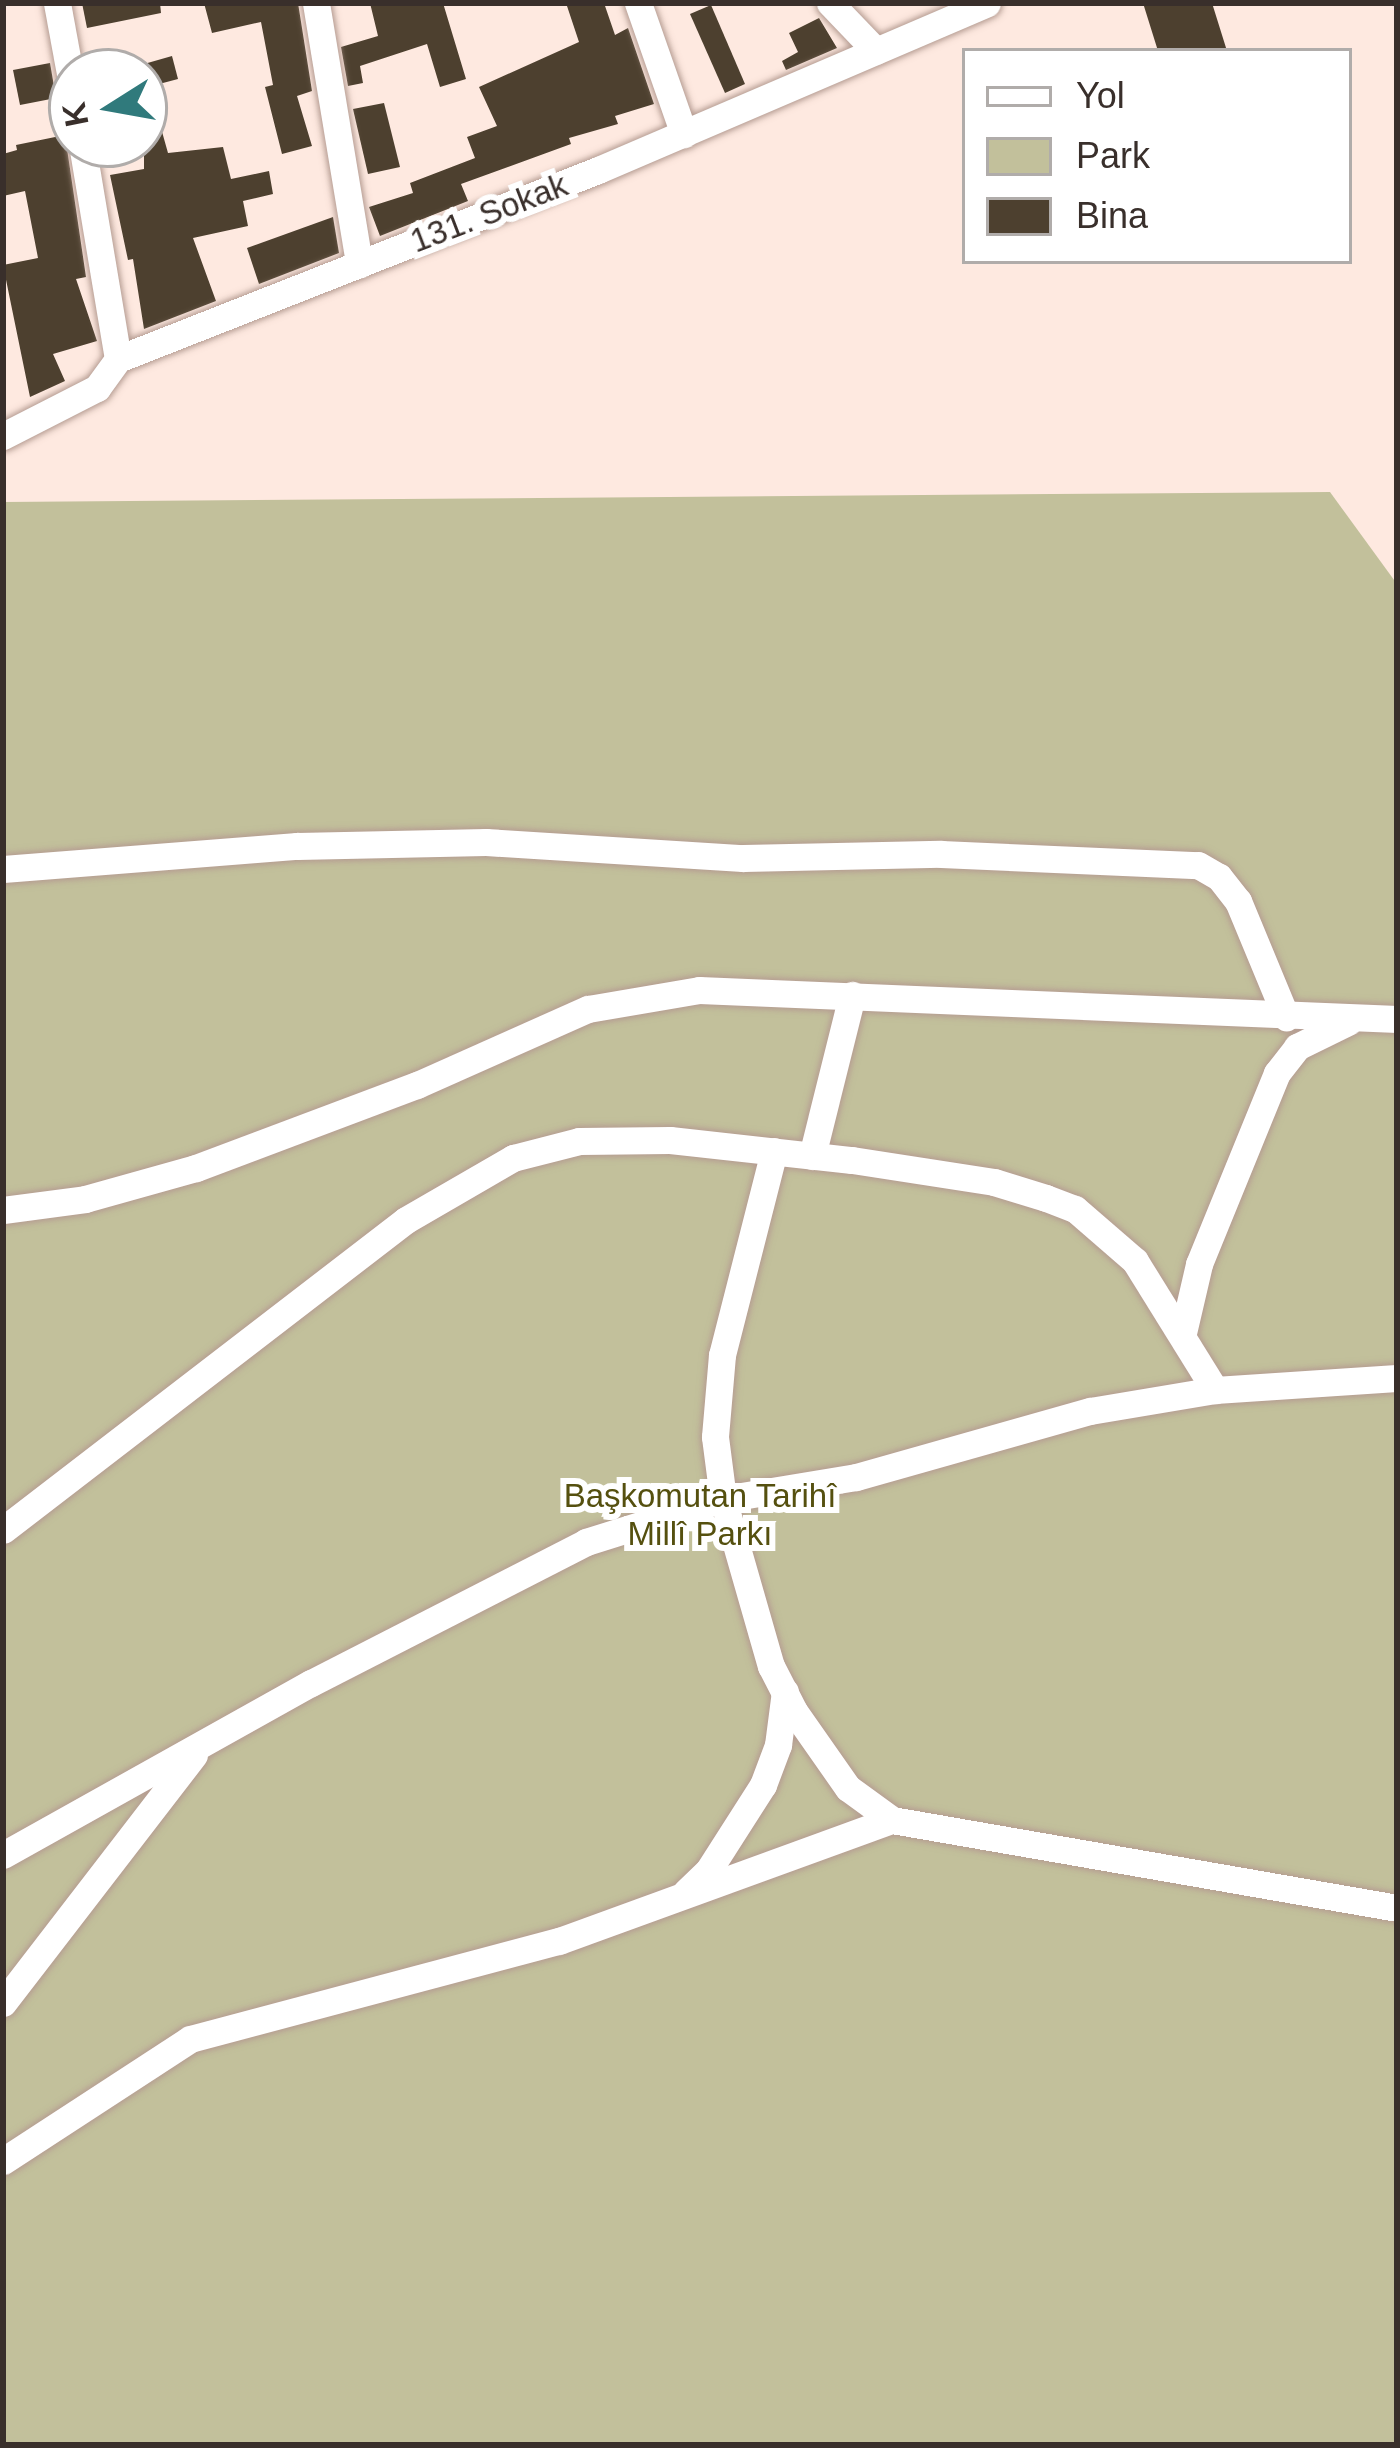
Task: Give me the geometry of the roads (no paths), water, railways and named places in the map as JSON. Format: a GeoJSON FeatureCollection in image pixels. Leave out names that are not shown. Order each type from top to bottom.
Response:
{"type":"FeatureCollection","features":[{"type":"Feature","properties":{"kind":"street"},"geometry":{"type":"LineString","coordinates":[[58,3],[66,48]]}},
{"type":"Feature","properties":{"kind":"street"},"geometry":{"type":"LineString","coordinates":[[316,3],[359,264]]}},
{"type":"Feature","properties":{"kind":"street"},"geometry":{"type":"LineString","coordinates":[[638,3],[684,134]]}},
{"type":"Feature","properties":{"kind":"street"},"geometry":{"type":"LineString","coordinates":[[830,3],[876,51]]}},
{"type":"Feature","properties":{"kind":"street","name":"131. Sokak"},"geometry":{"type":"LineString","coordinates":[[3,436],[97,388],[118,359],[684,134],[988,3]]}},
{"type":"Feature","properties":{"kind":"street"},"geometry":{"type":"LineString","coordinates":[[86,168],[118,359]]}},
{"type":"Feature","properties":{"kind":"street"},"geometry":{"type":"LineString","coordinates":[[3,869],[297,847],[486,842],[743,858],[941,854],[1198,865],[1219,877],[1238,901],[1286,1017]]}},
{"type":"Feature","properties":{"kind":"street"},"geometry":{"type":"LineString","coordinates":[[3,1210],[85,1199],[196,1168],[417,1085],[588,1009],[699,990],[1397,1019]]}},
{"type":"Feature","properties":{"kind":"street"},"geometry":{"type":"LineString","coordinates":[[812,1156],[852,995]]}},
{"type":"Feature","properties":{"kind":"street"},"geometry":{"type":"LineString","coordinates":[[1183,1334],[1199,1264],[1277,1073],[1297,1047],[1324,1029],[1362,1018]]}},
{"type":"Feature","properties":{"kind":"street"},"geometry":{"type":"LineString","coordinates":[[3,1531],[406,1220],[512,1158],[579,1141],[670,1139],[812,1156],[994,1183],[1075,1210],[1135,1261],[1215,1390]]}},
{"type":"Feature","properties":{"kind":"street"},"geometry":{"type":"LineString","coordinates":[[774,1151],[722,1355],[715,1437],[723,1499],[771,1666],[848,1788],[892,1820],[1397,1908]]}},
{"type":"Feature","properties":{"kind":"street"},"geometry":{"type":"LineString","coordinates":[[3,1855],[311,1683],[586,1542],[723,1499],[856,1477],[1090,1411],[1215,1390],[1397,1378]]}},
{"type":"Feature","properties":{"kind":"street"},"geometry":{"type":"LineString","coordinates":[[677,1899],[708,1871],[763,1785],[778,1745],[784,1691]]}},
{"type":"Feature","properties":{"kind":"street"},"geometry":{"type":"LineString","coordinates":[[3,2003],[199,1748]]}},
{"type":"Feature","properties":{"kind":"street"},"geometry":{"type":"LineString","coordinates":[[3,2161],[190,2038],[559,1941],[892,1820]]}},
{"type":"Feature","properties":{"kind":"park label","name":"Başkomutan Tarihî Millî Parkı"},"geometry":{"type":"Point","coordinates":[700,1515]}}]}
